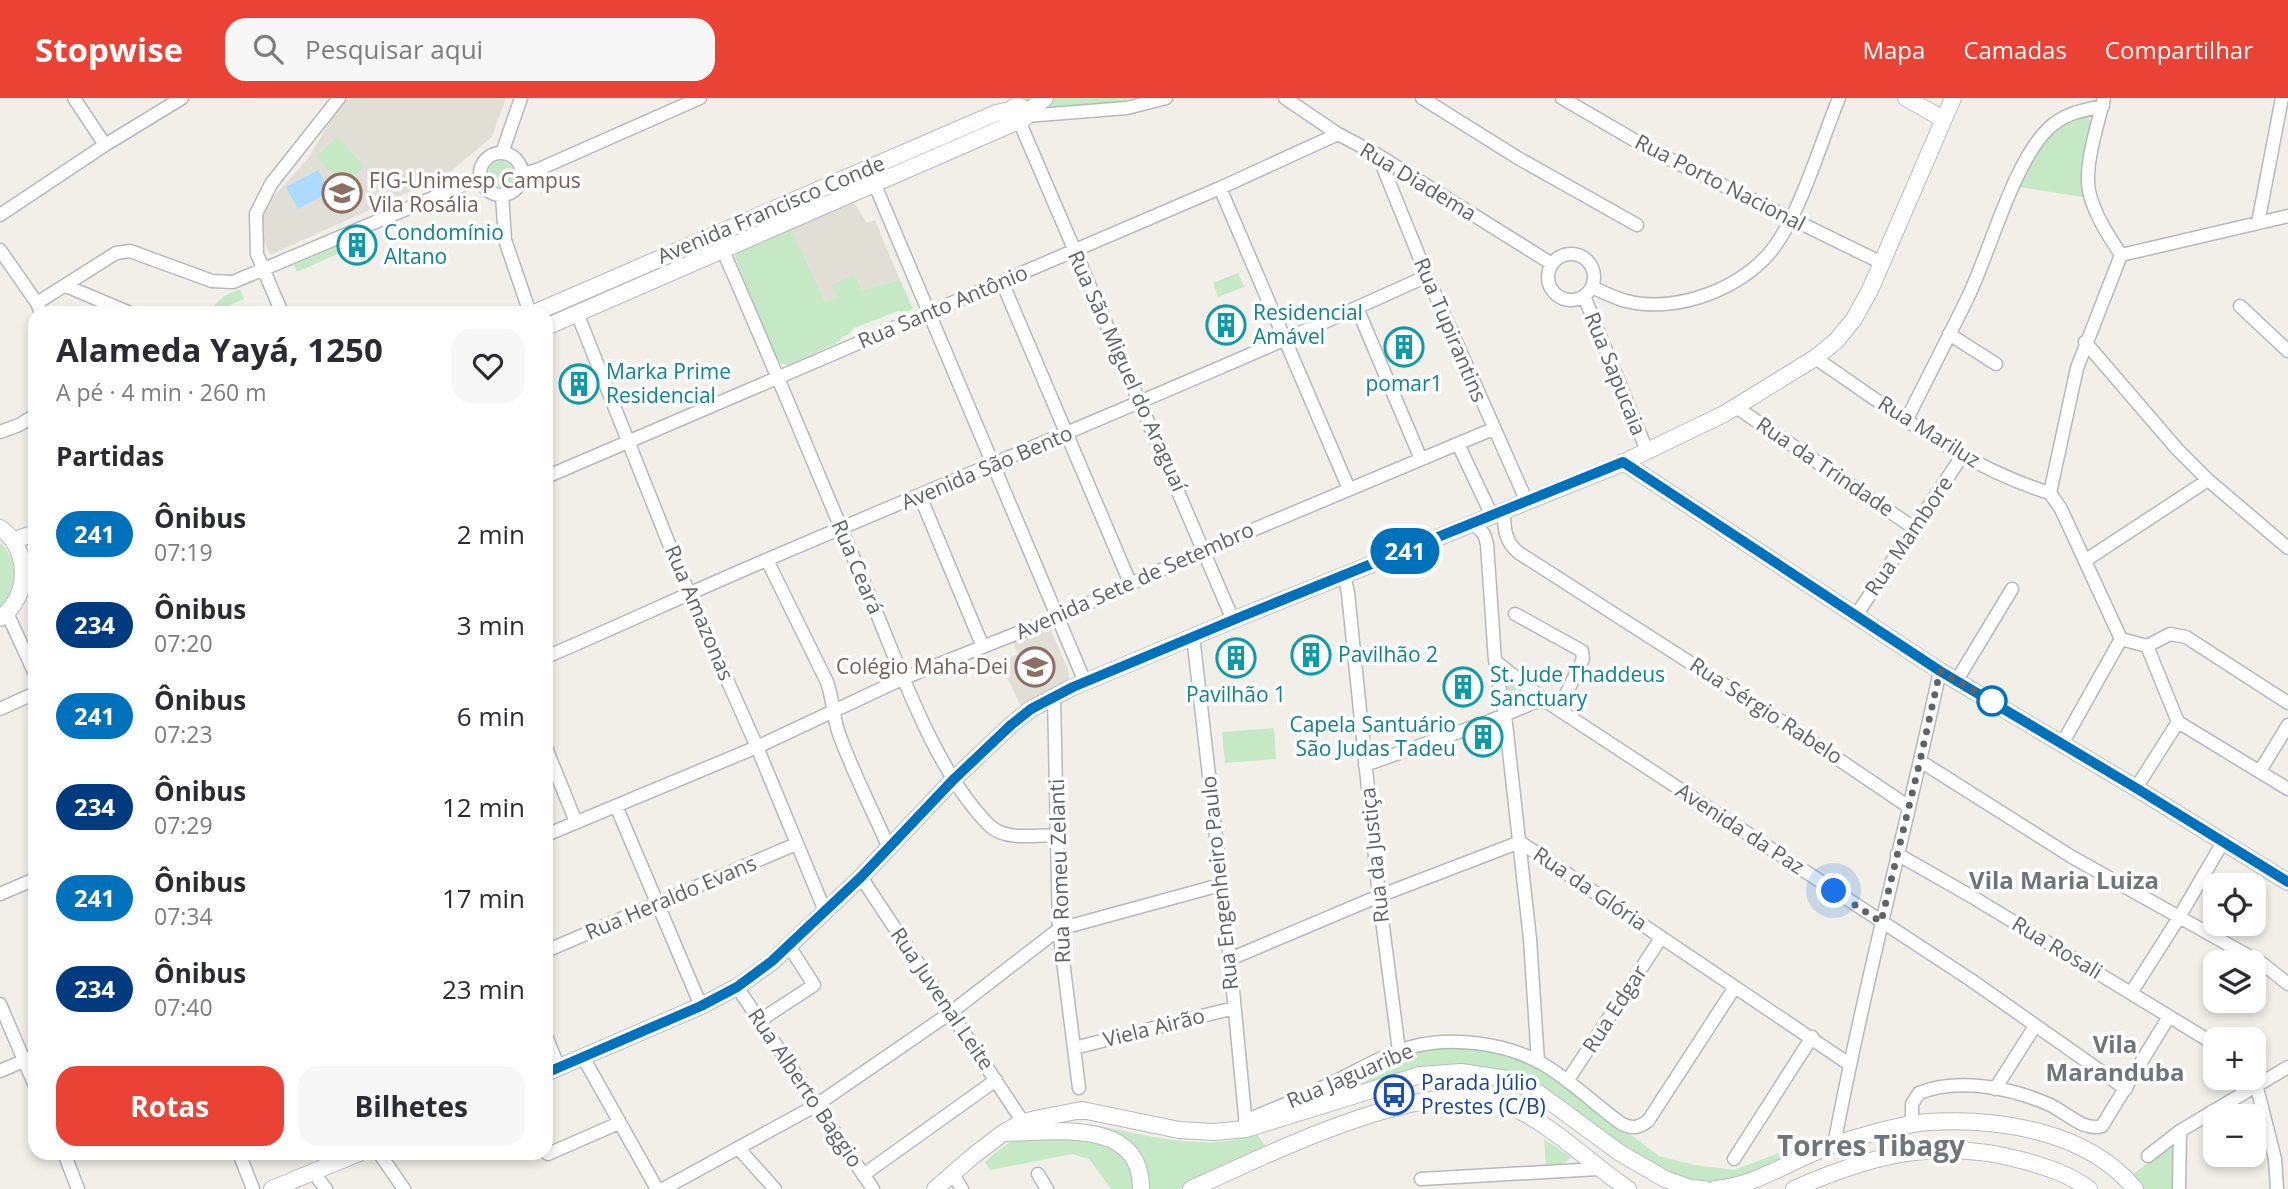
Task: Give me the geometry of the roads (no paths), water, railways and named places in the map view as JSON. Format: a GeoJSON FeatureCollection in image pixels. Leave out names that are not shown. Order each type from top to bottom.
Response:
{"type":"FeatureCollection","features":[{"type":"Feature","properties":{"kind":"main road"},"geometry":{"type":"LineString","coordinates":[[1018,113],[1045,98]]}},
{"type":"Feature","properties":{"kind":"main road"},"geometry":{"type":"LineString","coordinates":[[1906,98],[1943,119]]}},
{"type":"Feature","properties":{"kind":"main road"},"geometry":{"type":"LineString","coordinates":[[553,1071],[701,1006],[737,987],[772,961],[861,877],[953,780],[1011,725],[1054,696],[1193,636],[1623,462],[1736,407],[1815,358],[1836,341],[1854,318],[1870,290],[1953,98]]}},
{"type":"Feature","properties":{"kind":"main road","name":"Avenida Francisco Conde"},"geometry":{"type":"LineString","coordinates":[[553,324],[875,185],[1018,113]]}},
{"type":"Feature","properties":{"kind":"main road","name":"Avenida Francisco Conde"},"geometry":{"type":"LineString","coordinates":[[548,306],[976,122],[1018,113]]}},
{"type":"Feature","properties":{"kind":"main road"},"geometry":{"type":"LineString","coordinates":[[1623,462],[1940,671],[2288,883]]}},
{"type":"Feature","properties":{"kind":"main road"},"geometry":{"type":"LineString","coordinates":[[0,528],[15,540],[28,543]]}},
{"type":"Feature","properties":{"kind":"main road"},"geometry":{"type":"LineString","coordinates":[[3,615],[21,590],[28,557]]}},
{"type":"Feature","properties":{"kind":"main road"},"geometry":{"type":"LineString","coordinates":[[935,1189],[1003,1133],[1023,1122],[1082,1110],[1180,1130],[1214,1132],[1420,1075],[1461,1072],[1507,1079],[1537,1092],[1620,1153],[1665,1179],[1691,1188],[1704,1189]]}},
{"type":"Feature","properties":{"kind":"main road"},"geometry":{"type":"LineString","coordinates":[[1191,1189],[1280,1150],[1400,1104],[1440,1098],[1475,1098],[1502,1103],[1533,1116],[1598,1169],[1628,1189]]}},
{"type":"Feature","properties":{"kind":"main road"},"geometry":{"type":"LineString","coordinates":[[1715,1189],[1755,1180],[1798,1158],[1833,1145],[1912,1124],[1951,1122],[1997,1125],[2053,1135],[2090,1153],[2121,1173],[2135,1189]]}},
{"type":"Feature","properties":{"kind":"main road"},"geometry":{"type":"LineString","coordinates":[[1003,1133],[1078,1132],[1100,1135],[1122,1145],[1135,1157],[1142,1174],[1142,1189]]}},
{"type":"Feature","properties":{"kind":"main road"},"geometry":{"type":"LineString","coordinates":[[1833,1145],[1850,1166]]}},
{"type":"Feature","properties":{"kind":"main road"},"geometry":{"type":"LineString","coordinates":[[1829,1174],[1833,1145]]}},
{"type":"Feature","properties":{"kind":"main road"},"geometry":{"type":"LineString","coordinates":[[1794,1189],[1850,1166],[1916,1151],[1993,1152],[2061,1171],[2089,1189]]}},
{"type":"Feature","properties":{"kind":"main road"},"geometry":{"type":"LineString","coordinates":[[280,1188],[342,1160]]}},
{"type":"Feature","properties":{"kind":"street"},"geometry":{"type":"LineString","coordinates":[[74,98],[105,145]]}},
{"type":"Feature","properties":{"kind":"street"},"geometry":{"type":"LineString","coordinates":[[0,215],[105,145],[182,98]]}},
{"type":"Feature","properties":{"kind":"street"},"geometry":{"type":"LineString","coordinates":[[279,306],[257,254],[256,214],[271,184],[339,98]]}},
{"type":"Feature","properties":{"kind":"street"},"geometry":{"type":"LineString","coordinates":[[502,153],[521,98]]}},
{"type":"Feature","properties":{"kind":"street"},"geometry":{"type":"LineString","coordinates":[[1130,98],[1149,103]]}},
{"type":"Feature","properties":{"kind":"street"},"geometry":{"type":"LineString","coordinates":[[1018,113],[1127,108],[1166,98]]}},
{"type":"Feature","properties":{"kind":"street","name":"Rua Diadema"},"geometry":{"type":"LineString","coordinates":[[1285,98],[1338,134],[1378,155],[1552,264]]}},
{"type":"Feature","properties":{"kind":"street"},"geometry":{"type":"LineString","coordinates":[[1422,98],[1518,158],[1637,225]]}},
{"type":"Feature","properties":{"kind":"street","name":"Rua Porto Nacional"},"geometry":{"type":"LineString","coordinates":[[1562,98],[1653,150],[1882,263]]}},
{"type":"Feature","properties":{"kind":"street"},"geometry":{"type":"LineString","coordinates":[[1588,291],[1593,272],[1590,265],[1579,256],[1564,256],[1552,264],[1548,279],[1555,293],[1569,300],[1588,291],[1646,304],[1695,298],[1720,289],[1759,264],[1774,247],[1791,219],[1839,98]]}},
{"type":"Feature","properties":{"kind":"street"},"geometry":{"type":"LineString","coordinates":[[2258,223],[2282,98]]}},
{"type":"Feature","properties":{"kind":"street"},"geometry":{"type":"LineString","coordinates":[[522,174],[560,160],[693,99]]}},
{"type":"Feature","properties":{"kind":"street"},"geometry":{"type":"LineString","coordinates":[[2104,102],[2088,169],[2088,188],[2093,205],[2121,255]]}},
{"type":"Feature","properties":{"kind":"street"},"geometry":{"type":"LineString","coordinates":[[1908,419],[1979,272],[2018,174],[2035,145],[2061,118],[2104,102]]}},
{"type":"Feature","properties":{"kind":"street","name":"Rua São Miguel do Araguaí"},"geometry":{"type":"LineString","coordinates":[[1018,113],[1074,251],[1233,620]]}},
{"type":"Feature","properties":{"kind":"street","name":"Rua Santo Antônio"},"geometry":{"type":"LineString","coordinates":[[553,474],[1220,188],[1338,134]]}},
{"type":"Feature","properties":{"kind":"street"},"geometry":{"type":"LineString","coordinates":[[496,153],[514,157],[519,162],[522,174],[514,191],[502,195],[490,192],[480,178],[485,160],[496,153]]}},
{"type":"Feature","properties":{"kind":"street","name":"Rua Tupirantins"},"geometry":{"type":"LineString","coordinates":[[1378,155],[1427,276],[1527,502]]}},
{"type":"Feature","properties":{"kind":"street"},"geometry":{"type":"LineString","coordinates":[[41,306],[66,286],[123,251],[130,251],[223,283],[233,282],[480,178]]}},
{"type":"Feature","properties":{"kind":"street"},"geometry":{"type":"LineString","coordinates":[[875,185],[1085,682]]}},
{"type":"Feature","properties":{"kind":"street"},"geometry":{"type":"LineString","coordinates":[[1220,188],[1349,489]]}},
{"type":"Feature","properties":{"kind":"street"},"geometry":{"type":"LineString","coordinates":[[502,195],[505,240],[529,306]]}},
{"type":"Feature","properties":{"kind":"street"},"geometry":{"type":"LineString","coordinates":[[2121,255],[2288,216]]}},
{"type":"Feature","properties":{"kind":"street","name":"Rua Ceará"},"geometry":{"type":"LineString","coordinates":[[715,234],[778,376],[904,678],[953,780],[990,827],[999,832],[1010,835],[1057,835]]}},
{"type":"Feature","properties":{"kind":"street"},"geometry":{"type":"LineString","coordinates":[[0,250],[38,306]]}},
{"type":"Feature","properties":{"kind":"street"},"geometry":{"type":"LineString","coordinates":[[2121,255],[2077,368],[2050,493],[2061,509],[2086,560],[2121,639]]}},
{"type":"Feature","properties":{"kind":"street","name":"Avenida São Bento"},"geometry":{"type":"LineString","coordinates":[[553,654],[1285,340],[1427,276]]}},
{"type":"Feature","properties":{"kind":"street"},"geometry":{"type":"LineString","coordinates":[[1002,282],[1131,585]]}},
{"type":"Feature","properties":{"kind":"street"},"geometry":{"type":"LineString","coordinates":[[66,286],[113,306]]}},
{"type":"Feature","properties":{"kind":"street","name":"Rua Sapucaia"},"geometry":{"type":"LineString","coordinates":[[1588,291],[1647,451]]}},
{"type":"Feature","properties":{"kind":"street"},"geometry":{"type":"LineString","coordinates":[[2240,306],[2288,351]]}},
{"type":"Feature","properties":{"kind":"street"},"geometry":{"type":"LineString","coordinates":[[1357,308],[1421,459]]}},
{"type":"Feature","properties":{"kind":"street","name":"Rua Amazonas"},"geometry":{"type":"LineString","coordinates":[[578,313],[689,594],[757,747],[825,911]]}},
{"type":"Feature","properties":{"kind":"street"},"geometry":{"type":"LineString","coordinates":[[1949,334],[1996,364]]}},
{"type":"Feature","properties":{"kind":"street"},"geometry":{"type":"LineString","coordinates":[[2085,342],[2177,449],[2208,480],[2288,548]]}},
{"type":"Feature","properties":{"kind":"street","name":"Rua Mariluz"},"geometry":{"type":"LineString","coordinates":[[1815,358],[1962,456],[2050,493]]}},
{"type":"Feature","properties":{"kind":"street","name":"Rua da Trindade"},"geometry":{"type":"LineString","coordinates":[[1736,407],[1914,528]]}},
{"type":"Feature","properties":{"kind":"street"},"geometry":{"type":"LineString","coordinates":[[0,432],[28,419]]}},
{"type":"Feature","properties":{"kind":"street","name":"Avenida Sete de Setembro"},"geometry":{"type":"LineString","coordinates":[[553,832],[757,747],[904,678],[1058,617],[1205,550],[1493,429]]}},
{"type":"Feature","properties":{"kind":"street"},"geometry":{"type":"LineString","coordinates":[[1458,444],[1498,514],[1506,537],[1487,544],[1484,534],[1474,524]]}},
{"type":"Feature","properties":{"kind":"street","name":"Rua Mambore"},"geometry":{"type":"LineString","coordinates":[[1855,617],[1962,456]]}},
{"type":"Feature","properties":{"kind":"street"},"geometry":{"type":"LineString","coordinates":[[2086,560],[2208,480]]}},
{"type":"Feature","properties":{"kind":"street"},"geometry":{"type":"LineString","coordinates":[[920,496],[983,647]]}},
{"type":"Feature","properties":{"kind":"street","name":"Rua Sérgio Rabelo"},"geometry":{"type":"LineString","coordinates":[[1506,537],[1519,553],[1798,732],[1909,807]]}},
{"type":"Feature","properties":{"kind":"street","name":"Avenida da Paz"},"geometry":{"type":"LineString","coordinates":[[1487,544],[1495,661],[1553,705],[1971,980],[2126,1089]]}},
{"type":"Feature","properties":{"kind":"street"},"geometry":{"type":"LineString","coordinates":[[767,560],[827,682],[845,749],[889,848]]}},
{"type":"Feature","properties":{"kind":"street","name":"Rua da Justiça"},"geometry":{"type":"LineString","coordinates":[[1344,575],[1399,1051]]}},
{"type":"Feature","properties":{"kind":"street"},"geometry":{"type":"LineString","coordinates":[[1957,681],[2012,589]]}},
{"type":"Feature","properties":{"kind":"street"},"geometry":{"type":"LineString","coordinates":[[1365,765],[1535,702],[1553,705],[1583,659],[1583,651],[1515,614]]}},
{"type":"Feature","properties":{"kind":"street"},"geometry":{"type":"LineString","coordinates":[[3,615],[28,661]]}},
{"type":"Feature","properties":{"kind":"street"},"geometry":{"type":"LineString","coordinates":[[2121,639],[2147,646],[2162,636],[2177,634],[2186,637],[2288,703]]}},
{"type":"Feature","properties":{"kind":"street","name":"Rua Engenheiro Paulo"},"geometry":{"type":"LineString","coordinates":[[1193,636],[1246,1125]]}},
{"type":"Feature","properties":{"kind":"street"},"geometry":{"type":"LineString","coordinates":[[2062,744],[2121,639]]}},
{"type":"Feature","properties":{"kind":"street"},"geometry":{"type":"LineString","coordinates":[[2147,646],[2178,722],[2288,789]]}},
{"type":"Feature","properties":{"kind":"street"},"geometry":{"type":"LineString","coordinates":[[1833,1145],[1881,922],[1940,671]]}},
{"type":"Feature","properties":{"kind":"street"},"geometry":{"type":"LineString","coordinates":[[1499,686],[1520,842],[1538,1062]]}},
{"type":"Feature","properties":{"kind":"street"},"geometry":{"type":"LineString","coordinates":[[0,709],[28,696]]}},
{"type":"Feature","properties":{"kind":"street","name":"Rua Romeu Zelanti"},"geometry":{"type":"LineString","coordinates":[[1054,696],[1059,929],[1079,1087]]}},
{"type":"Feature","properties":{"kind":"street"},"geometry":{"type":"LineString","coordinates":[[2136,788],[2178,722]]}},
{"type":"Feature","properties":{"kind":"street"},"geometry":{"type":"LineString","coordinates":[[2260,771],[2288,725]]}},
{"type":"Feature","properties":{"kind":"street"},"geometry":{"type":"LineString","coordinates":[[1920,761],[2072,857],[2178,919],[2263,964],[2288,984]]}},
{"type":"Feature","properties":{"kind":"street"},"geometry":{"type":"LineString","coordinates":[[553,765],[576,822]]}},
{"type":"Feature","properties":{"kind":"street"},"geometry":{"type":"LineString","coordinates":[[616,806],[701,1006]]}},
{"type":"Feature","properties":{"kind":"street","name":"Rua da Glória"},"geometry":{"type":"LineString","coordinates":[[1230,959],[1379,896],[1520,842],[1849,1064]]}},
{"type":"Feature","properties":{"kind":"street"},"geometry":{"type":"LineString","coordinates":[[2131,993],[2223,842]]}},
{"type":"Feature","properties":{"kind":"street","name":"Rua Heraldo Evans"},"geometry":{"type":"LineString","coordinates":[[553,948],[796,844]]}},
{"type":"Feature","properties":{"kind":"street","name":"Rua Rosali"},"geometry":{"type":"LineString","coordinates":[[1897,855],[2203,1037]]}},
{"type":"Feature","properties":{"kind":"street","name":"Rua Juvenal Leite"},"geometry":{"type":"LineString","coordinates":[[861,877],[1023,1122]]}},
{"type":"Feature","properties":{"kind":"street"},"geometry":{"type":"LineString","coordinates":[[0,894],[28,882]]}},
{"type":"Feature","properties":{"kind":"street"},"geometry":{"type":"LineString","coordinates":[[663,1189],[679,1186],[738,1149],[815,1107],[950,1013],[1059,929],[1220,885]]}},
{"type":"Feature","properties":{"kind":"street","name":"Rua Edgar"},"geometry":{"type":"LineString","coordinates":[[1568,1080],[1661,938]]}},
{"type":"Feature","properties":{"kind":"street"},"geometry":{"type":"LineString","coordinates":[[759,1021],[814,985],[789,946]]}},
{"type":"Feature","properties":{"kind":"street","name":"Rua Alberto Baggio"},"geometry":{"type":"LineString","coordinates":[[737,987],[815,1107],[873,1189]]}},
{"type":"Feature","properties":{"kind":"street","name":"Rua Jaguaribe"},"geometry":{"type":"LineString","coordinates":[[1246,1125],[1399,1051],[1430,1044],[1464,1043],[1500,1047],[1538,1062],[1568,1080],[1622,1124],[1631,1128],[1639,1127],[1648,1121],[1735,987]]}},
{"type":"Feature","properties":{"kind":"street"},"geometry":{"type":"LineString","coordinates":[[0,1004],[28,1054]]}},
{"type":"Feature","properties":{"kind":"street","name":"Viela Airão"},"geometry":{"type":"LineString","coordinates":[[1074,1048],[1234,1008]]}},
{"type":"Feature","properties":{"kind":"street"},"geometry":{"type":"LineString","coordinates":[[1912,1124],[1914,1097],[1926,1090],[1953,1086],[2023,1094],[2052,1105],[2087,1127],[2102,1126],[2168,1017]]}},
{"type":"Feature","properties":{"kind":"street"},"geometry":{"type":"LineString","coordinates":[[1995,1089],[2035,1026]]}},
{"type":"Feature","properties":{"kind":"street"},"geometry":{"type":"LineString","coordinates":[[1734,1159],[1812,1037]]}},
{"type":"Feature","properties":{"kind":"street"},"geometry":{"type":"LineString","coordinates":[[583,1057],[657,1189]]}},
{"type":"Feature","properties":{"kind":"street"},"geometry":{"type":"LineString","coordinates":[[0,1071],[28,1059]]}},
{"type":"Feature","properties":{"kind":"street"},"geometry":{"type":"LineString","coordinates":[[2266,1077],[2288,1068]]}},
{"type":"Feature","properties":{"kind":"street"},"geometry":{"type":"LineString","coordinates":[[863,1175],[996,1080]]}},
{"type":"Feature","properties":{"kind":"street"},"geometry":{"type":"LineString","coordinates":[[2148,1156],[2180,1131],[2243,1090]]}},
{"type":"Feature","properties":{"kind":"street"},"geometry":{"type":"LineString","coordinates":[[2257,1090],[2275,1159],[2277,1189]]}},
{"type":"Feature","properties":{"kind":"street"},"geometry":{"type":"LineString","coordinates":[[553,1152],[619,1124]]}},
{"type":"Feature","properties":{"kind":"street"},"geometry":{"type":"LineString","coordinates":[[2179,1189],[2180,1131]]}},
{"type":"Feature","properties":{"kind":"street"},"geometry":{"type":"LineString","coordinates":[[1565,1170],[1577,1160],[1573,1148]]}},
{"type":"Feature","properties":{"kind":"street"},"geometry":{"type":"LineString","coordinates":[[738,1149],[775,1189]]}},
{"type":"Feature","properties":{"kind":"street"},"geometry":{"type":"LineString","coordinates":[[69,1160],[78,1189]]}},
{"type":"Feature","properties":{"kind":"street"},"geometry":{"type":"LineString","coordinates":[[242,1160],[253,1189]]}},
{"type":"Feature","properties":{"kind":"street"},"geometry":{"type":"LineString","coordinates":[[384,1160],[404,1189]]}},
{"type":"Feature","properties":{"kind":"street"},"geometry":{"type":"LineString","coordinates":[[1421,1179],[1598,1169]]}},
{"type":"Feature","properties":{"kind":"street"},"geometry":{"type":"LineString","coordinates":[[313,1172],[326,1189]]}},
{"type":"Feature","properties":{"kind":"street"},"geometry":{"type":"LineString","coordinates":[[952,1173],[962,1189]]}},
{"type":"Feature","properties":{"kind":"street"},"geometry":{"type":"LineString","coordinates":[[1038,1174],[1047,1189]]}},
{"type":"Feature","properties":{"kind":"water"},"geometry":{"type":"Polygon","coordinates":[[[318,170],[330,192],[298,209],[286,187],[318,170]]]}},
{"type":"Feature","properties":{"kind":"place","name":"FIG-Unimesp Campus Vila Rosália"},"geometry":{"type":"Point","coordinates":[342,193]}},
{"type":"Feature","properties":{"kind":"place","name":"Condomínio Altano"},"geometry":{"type":"Point","coordinates":[357,245]}},
{"type":"Feature","properties":{"kind":"place","name":"Residencial Amável"},"geometry":{"type":"Point","coordinates":[1226,325]}},
{"type":"Feature","properties":{"kind":"place","name":"pomar1"},"geometry":{"type":"Point","coordinates":[1404,347]}},
{"type":"Feature","properties":{"kind":"place","name":"Marka Prime Residencial"},"geometry":{"type":"Point","coordinates":[579,384]}},
{"type":"Feature","properties":{"kind":"place","name":"Pavilhão 2"},"geometry":{"type":"Point","coordinates":[1311,655]}},
{"type":"Feature","properties":{"kind":"place","name":"Pavilhão 1"},"geometry":{"type":"Point","coordinates":[1236,658]}},
{"type":"Feature","properties":{"kind":"place","name":"Colégio Maha-Dei"},"geometry":{"type":"Point","coordinates":[1035,667]}},
{"type":"Feature","properties":{"kind":"place","name":"St. Jude Thaddeus Sanctuary"},"geometry":{"type":"Point","coordinates":[1463,687]}},
{"type":"Feature","properties":{"kind":"place","name":"Capela Santuário São Judas Tadeu"},"geometry":{"type":"Point","coordinates":[1483,737]}},
{"type":"Feature","properties":{"kind":"place","name":"Parada Júlio Prestes (C/B)"},"geometry":{"type":"Point","coordinates":[1394,1095]}},
{"type":"Feature","properties":{"kind":"district","name":"Vila Maria Luiza"},"geometry":{"type":"Point","coordinates":[2064,881]}},
{"type":"Feature","properties":{"kind":"district","name":"Vila Maranduba"},"geometry":{"type":"Point","coordinates":[2115,1059]}},
{"type":"Feature","properties":{"kind":"district","name":"Torres Tibagy"},"geometry":{"type":"Point","coordinates":[1871,1146]}}]}
